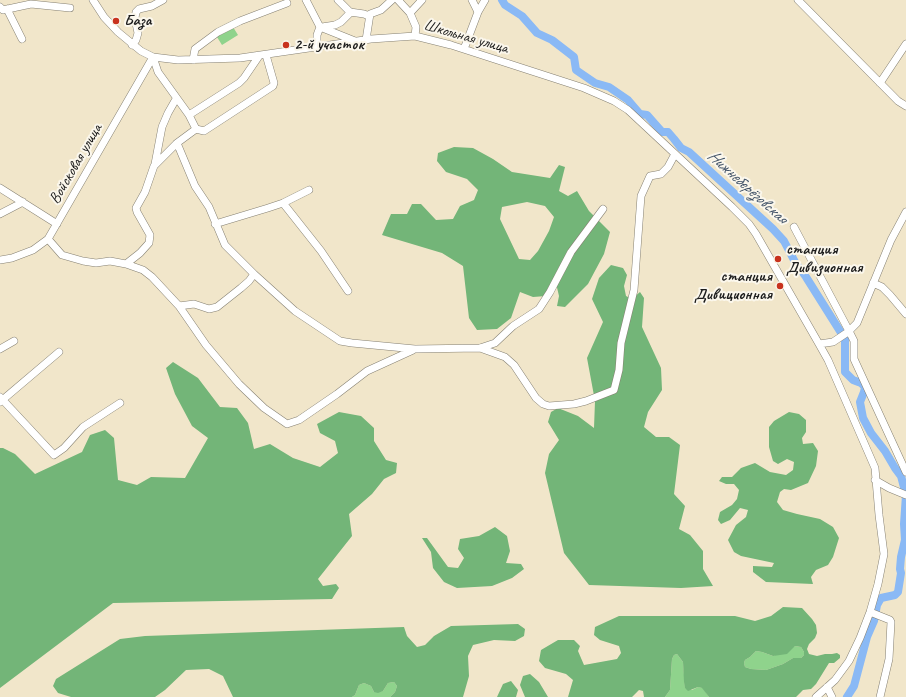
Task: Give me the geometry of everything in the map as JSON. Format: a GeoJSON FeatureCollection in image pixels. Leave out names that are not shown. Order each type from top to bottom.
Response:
{"type":"FeatureCollection","features":[{"type":"Feature","properties":{"kind":"street"},"geometry":{"type":"LineString","coordinates":[[93,0],[107,20],[118,32],[132,45],[154,57],[158,72],[176,99],[189,115],[196,128],[204,131],[271,89],[274,83],[262,55],[239,83],[189,115]]}},
{"type":"Feature","properties":{"kind":"street"},"geometry":{"type":"LineString","coordinates":[[132,45],[136,40],[138,33],[135,18],[136,12],[139,9],[152,6],[163,0]]}},
{"type":"Feature","properties":{"kind":"street"},"geometry":{"type":"LineString","coordinates":[[306,0],[320,27],[356,41]]}},
{"type":"Feature","properties":{"kind":"street"},"geometry":{"type":"LineString","coordinates":[[338,0],[351,12],[369,16]]}},
{"type":"Feature","properties":{"kind":"street"},"geometry":{"type":"LineString","coordinates":[[366,40],[370,14],[381,10],[392,0]]}},
{"type":"Feature","properties":{"kind":"street"},"geometry":{"type":"LineString","coordinates":[[398,0],[410,13],[416,27],[415,36]]}},
{"type":"Feature","properties":{"kind":"street"},"geometry":{"type":"LineString","coordinates":[[410,13],[422,0]]}},
{"type":"Feature","properties":{"kind":"street"},"geometry":{"type":"LineString","coordinates":[[472,0],[478,12]]}},
{"type":"Feature","properties":{"kind":"street"},"geometry":{"type":"LineString","coordinates":[[464,49],[484,0]]}},
{"type":"Feature","properties":{"kind":"street"},"geometry":{"type":"LineString","coordinates":[[798,0],[898,101],[906,106]]}},
{"type":"Feature","properties":{"kind":"street"},"geometry":{"type":"LineString","coordinates":[[193,60],[195,50],[218,32],[287,1]]}},
{"type":"Feature","properties":{"kind":"street"},"geometry":{"type":"LineString","coordinates":[[22,39],[2,10],[31,4],[70,8]]}},
{"type":"Feature","properties":{"kind":"street"},"geometry":{"type":"LineString","coordinates":[[320,27],[335,25],[341,22],[351,12]]}},
{"type":"Feature","properties":{"kind":"street"},"geometry":{"type":"LineString","coordinates":[[318,47],[317,35],[320,27]]}},
{"type":"Feature","properties":{"kind":"street","name":"Школьная улица"},"geometry":{"type":"LineString","coordinates":[[154,57],[178,60],[240,58],[356,41],[415,36],[430,39],[584,88],[614,101],[632,114],[749,224],[779,273],[828,360],[875,468],[875,480],[884,554],[870,612],[849,661],[843,670],[816,697]]}},
{"type":"Feature","properties":{"kind":"street"},"geometry":{"type":"LineString","coordinates":[[880,83],[906,44]]}},
{"type":"Feature","properties":{"kind":"street","name":"Войсковая улица"},"geometry":{"type":"LineString","coordinates":[[0,260],[12,258],[33,250],[48,239],[154,57]]}},
{"type":"Feature","properties":{"kind":"street"},"geometry":{"type":"LineString","coordinates":[[126,264],[150,243],[150,234],[136,208],[145,192],[155,165],[162,127],[176,99]]}},
{"type":"Feature","properties":{"kind":"street"},"geometry":{"type":"LineString","coordinates":[[155,165],[177,143],[196,128]]}},
{"type":"Feature","properties":{"kind":"street"},"geometry":{"type":"LineString","coordinates":[[177,143],[195,186],[209,207],[225,245],[254,274],[295,311],[340,341],[352,344],[415,349],[480,348],[495,343],[513,326],[539,310],[571,252],[603,209]]}},
{"type":"Feature","properties":{"kind":"street"},"geometry":{"type":"LineString","coordinates":[[480,348],[505,357],[514,365],[536,398],[548,406],[574,404],[614,390],[619,370],[621,343],[634,290],[641,196],[650,176],[661,174],[668,167],[675,154]]}},
{"type":"Feature","properties":{"kind":"street"},"geometry":{"type":"LineString","coordinates":[[0,188],[57,224]]}},
{"type":"Feature","properties":{"kind":"street"},"geometry":{"type":"LineString","coordinates":[[215,224],[283,203],[309,190]]}},
{"type":"Feature","properties":{"kind":"street"},"geometry":{"type":"LineString","coordinates":[[0,214],[23,202]]}},
{"type":"Feature","properties":{"kind":"street"},"geometry":{"type":"LineString","coordinates":[[283,203],[321,251],[348,291]]}},
{"type":"Feature","properties":{"kind":"street"},"geometry":{"type":"LineString","coordinates":[[819,344],[833,342],[849,331],[857,323],[891,240],[906,212]]}},
{"type":"Feature","properties":{"kind":"street"},"geometry":{"type":"LineString","coordinates":[[794,227],[854,341],[854,360],[906,472]]}},
{"type":"Feature","properties":{"kind":"street"},"geometry":{"type":"LineString","coordinates":[[48,239],[62,255],[66,257],[96,263],[110,261],[126,264],[143,270],[152,277],[179,306],[206,345],[239,384],[264,408],[287,424],[299,420],[367,371],[415,349]]}},
{"type":"Feature","properties":{"kind":"street"},"geometry":{"type":"LineString","coordinates":[[179,306],[194,304],[209,309],[217,307],[249,281],[254,274]]}},
{"type":"Feature","properties":{"kind":"street"},"geometry":{"type":"LineString","coordinates":[[873,283],[882,287],[906,314]]}},
{"type":"Feature","properties":{"kind":"street"},"geometry":{"type":"LineString","coordinates":[[0,349],[14,341]]}},
{"type":"Feature","properties":{"kind":"street"},"geometry":{"type":"LineString","coordinates":[[59,352],[1,399],[54,456],[64,448],[82,427],[120,404]]}},
{"type":"Feature","properties":{"kind":"street"},"geometry":{"type":"LineString","coordinates":[[875,480],[906,495]]}},
{"type":"Feature","properties":{"kind":"street"},"geometry":{"type":"LineString","coordinates":[[870,612],[890,620],[891,622],[889,659],[880,697]]}},
{"type":"Feature","properties":{"kind":"street"},"geometry":{"type":"LineString","coordinates":[[827,687],[832,697]]}},
{"type":"Feature","properties":{"kind":"green space"},"geometry":{"type":"Polygon","coordinates":[[[233,27],[238,35],[222,45],[217,37],[233,27]]]}},
{"type":"Feature","properties":{"kind":"green space"},"geometry":{"type":"Polygon","coordinates":[[[454,147],[473,148],[512,172],[550,178],[559,165],[565,167],[559,191],[568,196],[577,191],[589,211],[610,232],[604,254],[588,284],[565,307],[557,306],[559,296],[555,279],[546,296],[533,297],[520,292],[511,318],[497,329],[477,330],[469,318],[463,266],[442,253],[382,235],[391,214],[407,214],[412,204],[421,204],[436,220],[453,219],[460,206],[474,200],[478,190],[467,179],[446,172],[437,161],[438,153],[454,147]],[[527,202],[502,207],[500,219],[519,259],[530,260],[538,251],[549,231],[554,217],[545,206],[527,202]]]}},
{"type":"Feature","properties":{"kind":"green space"},"geometry":{"type":"Polygon","coordinates":[[[611,265],[623,268],[627,275],[624,286],[626,296],[632,299],[640,292],[644,298],[642,327],[661,368],[662,390],[648,412],[644,427],[656,437],[669,437],[680,445],[674,494],[685,506],[679,529],[690,535],[703,551],[703,569],[713,586],[681,588],[589,585],[564,553],[545,473],[549,454],[559,440],[548,422],[551,412],[558,408],[578,416],[594,428],[595,401],[587,358],[603,322],[592,299],[599,278],[611,265]]]}},
{"type":"Feature","properties":{"kind":"green space"},"geometry":{"type":"Polygon","coordinates":[[[173,362],[198,378],[220,407],[237,408],[248,423],[254,449],[270,444],[293,458],[320,467],[338,453],[335,441],[320,433],[317,424],[339,412],[361,416],[374,428],[374,441],[386,460],[397,463],[396,473],[384,479],[372,494],[349,514],[352,536],[318,579],[323,586],[336,584],[339,588],[332,599],[113,603],[0,688],[0,448],[15,454],[35,474],[82,452],[90,435],[105,430],[114,438],[118,480],[137,485],[151,477],[185,478],[208,438],[192,426],[175,394],[166,368],[173,362]]]}},
{"type":"Feature","properties":{"kind":"green space"},"geometry":{"type":"Polygon","coordinates":[[[789,412],[799,414],[806,420],[806,432],[802,438],[803,444],[813,443],[818,451],[816,466],[808,483],[791,490],[784,489],[780,492],[777,502],[783,510],[820,519],[833,527],[839,538],[833,557],[828,565],[816,570],[811,577],[813,584],[766,582],[753,572],[753,566],[772,567],[774,563],[741,556],[734,552],[728,540],[736,525],[746,517],[748,510],[740,508],[730,520],[721,524],[718,520],[720,512],[732,505],[737,499],[739,490],[734,484],[726,484],[719,481],[722,477],[732,477],[741,468],[755,463],[770,472],[786,475],[793,470],[794,462],[787,459],[778,464],[773,461],[769,447],[769,427],[774,421],[789,412]]]}},
{"type":"Feature","properties":{"kind":"green space"},"geometry":{"type":"Polygon","coordinates":[[[495,527],[507,536],[510,551],[506,563],[521,564],[524,569],[512,578],[492,586],[457,588],[444,582],[433,568],[431,552],[422,538],[427,538],[448,567],[458,568],[464,558],[458,549],[460,539],[479,536],[495,527]]]}},
{"type":"Feature","properties":{"kind":"green space"},"geometry":{"type":"Polygon","coordinates":[[[783,607],[802,608],[816,625],[817,633],[807,649],[809,654],[817,656],[837,653],[840,655],[840,658],[834,663],[829,663],[816,684],[811,689],[803,690],[796,697],[709,697],[702,688],[698,687],[688,691],[685,688],[683,662],[677,654],[674,655],[672,659],[670,690],[665,697],[644,697],[643,691],[639,690],[632,697],[568,697],[573,680],[566,674],[545,668],[539,661],[541,650],[558,640],[574,640],[580,646],[578,651],[584,665],[617,659],[621,653],[619,646],[600,640],[594,635],[595,627],[619,616],[735,616],[755,621],[771,616],[783,607]],[[795,646],[787,654],[773,656],[756,651],[745,660],[745,667],[766,670],[783,664],[793,658],[801,658],[804,655],[804,652],[801,647],[795,646]]]}},
{"type":"Feature","properties":{"kind":"green space"},"geometry":{"type":"Polygon","coordinates":[[[518,624],[525,629],[524,636],[515,641],[494,640],[473,645],[468,656],[469,676],[463,697],[390,697],[395,692],[397,686],[394,682],[388,683],[383,691],[378,693],[374,692],[371,686],[364,683],[359,685],[355,695],[352,697],[233,697],[223,676],[209,669],[186,670],[165,690],[155,697],[71,697],[58,693],[53,686],[56,679],[120,639],[145,636],[404,627],[407,636],[417,647],[425,645],[434,636],[451,626],[518,624]]]}},
{"type":"Feature","properties":{"kind":"green space"},"geometry":{"type":"Polygon","coordinates":[[[795,646],[801,647],[804,652],[804,655],[801,658],[793,658],[783,664],[766,670],[745,667],[745,660],[756,651],[773,656],[795,646]]]}},
{"type":"Feature","properties":{"kind":"green space"},"geometry":{"type":"Polygon","coordinates":[[[677,654],[683,662],[685,688],[692,690],[698,687],[703,688],[709,697],[665,697],[670,690],[672,659],[674,655],[677,654]]]}},
{"type":"Feature","properties":{"kind":"green space"},"geometry":{"type":"Polygon","coordinates":[[[530,674],[539,682],[548,697],[525,697],[520,685],[523,676],[530,674]]]}},
{"type":"Feature","properties":{"kind":"green space"},"geometry":{"type":"Polygon","coordinates":[[[511,681],[518,690],[516,697],[497,697],[503,684],[511,681]]]}},
{"type":"Feature","properties":{"kind":"green space"},"geometry":{"type":"Polygon","coordinates":[[[394,682],[397,686],[395,692],[390,697],[352,697],[355,695],[359,685],[364,683],[371,686],[374,692],[383,691],[388,683],[394,682]]]}},
{"type":"Feature","properties":{"kind":"waterway","name":"Нижнеберёзовская"},"geometry":{"type":"LineString","coordinates":[[502,0],[505,5],[522,16],[537,33],[552,40],[574,57],[576,70],[595,83],[609,87],[628,100],[640,114],[647,115],[662,132],[668,132],[681,148],[689,152],[773,229],[784,241],[795,262],[845,339],[845,372],[853,380],[861,383],[865,387],[860,402],[863,418],[871,433],[901,476],[906,495],[904,524],[905,540],[901,557],[901,573],[898,592],[895,595],[881,598],[877,605],[874,621],[867,637],[854,686],[847,697]]}},
{"type":"Feature","properties":{"kind":"place","name":"База"},"geometry":{"type":"Point","coordinates":[116,21]}},
{"type":"Feature","properties":{"kind":"place","name":"2-й участок"},"geometry":{"type":"Point","coordinates":[286,45]}},
{"type":"Feature","properties":{"kind":"place","name":"станция Дивизионная"},"geometry":{"type":"Point","coordinates":[778,259]}},
{"type":"Feature","properties":{"kind":"place","name":"станция Дивиционная"},"geometry":{"type":"Point","coordinates":[780,286]}}]}
